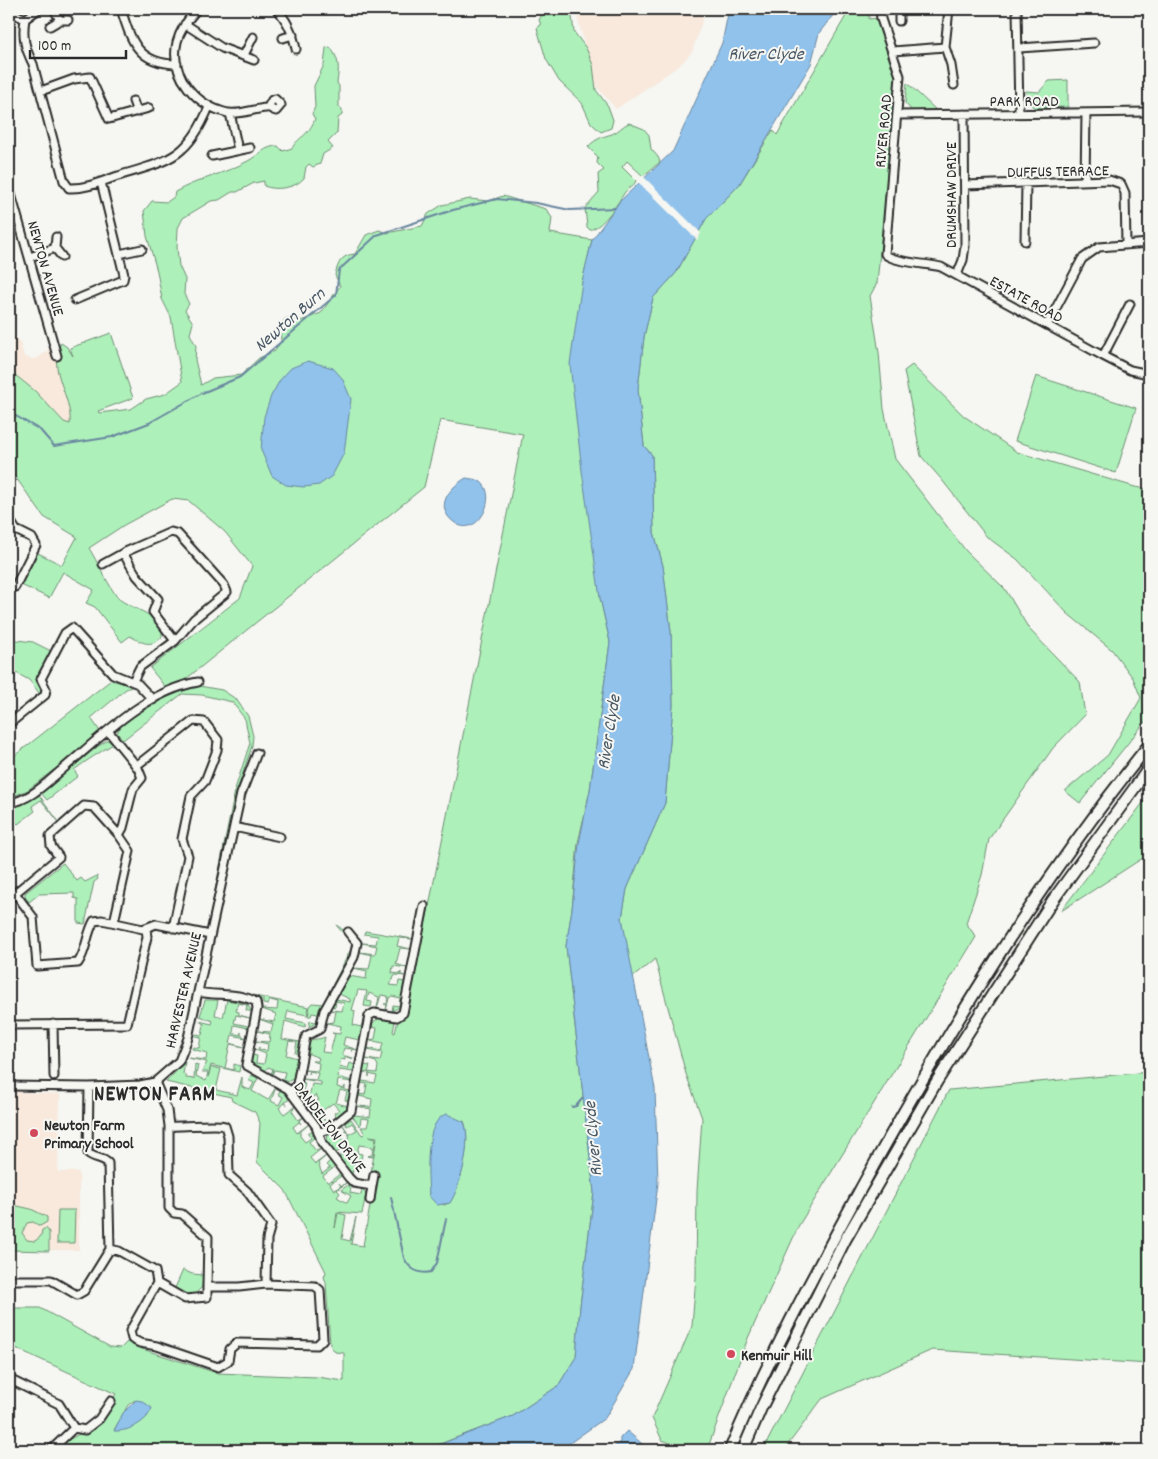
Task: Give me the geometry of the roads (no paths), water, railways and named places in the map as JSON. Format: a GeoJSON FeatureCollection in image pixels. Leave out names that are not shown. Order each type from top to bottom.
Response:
{"type":"FeatureCollection","features":[{"type":"Feature","properties":{"kind":"highway"},"geometry":{"type":"LineString","coordinates":[[730,1450],[747,1409],[830,1244],[925,1072],[1040,892],[1149,745]]}},
{"type":"Feature","properties":{"kind":"highway"},"geometry":{"type":"LineString","coordinates":[[742,1450],[845,1240],[937,1081],[1053,900],[1149,768]]}},
{"type":"Feature","properties":{"kind":"street"},"geometry":{"type":"LineString","coordinates":[[39,9],[25,19],[22,37],[41,91],[64,181],[69,188],[77,189],[101,182],[164,162],[176,156],[194,138],[209,107]]}},
{"type":"Feature","properties":{"kind":"street"},"geometry":{"type":"LineString","coordinates":[[54,9],[60,20]]}},
{"type":"Feature","properties":{"kind":"street"},"geometry":{"type":"LineString","coordinates":[[121,9],[128,33],[140,53],[164,64],[177,64]]}},
{"type":"Feature","properties":{"kind":"street"},"geometry":{"type":"LineString","coordinates":[[197,9],[185,24],[177,42],[177,64],[188,88],[209,107],[230,113],[268,107]]}},
{"type":"Feature","properties":{"kind":"street"},"geometry":{"type":"LineString","coordinates":[[276,9],[285,18],[293,35],[296,49]]}},
{"type":"Feature","properties":{"kind":"street","name":"RIVER ROAD"},"geometry":{"type":"LineString","coordinates":[[880,9],[881,19],[900,76],[885,254],[888,258]]}},
{"type":"Feature","properties":{"kind":"street"},"geometry":{"type":"LineString","coordinates":[[899,9],[899,21]]}},
{"type":"Feature","properties":{"kind":"street"},"geometry":{"type":"LineString","coordinates":[[949,9],[945,47],[951,64],[954,85]]}},
{"type":"Feature","properties":{"kind":"street"},"geometry":{"type":"LineString","coordinates":[[1018,9],[1019,114]]}},
{"type":"Feature","properties":{"kind":"street"},"geometry":{"type":"LineString","coordinates":[[1145,9],[1149,12]]}},
{"type":"Feature","properties":{"kind":"street"},"geometry":{"type":"LineString","coordinates":[[9,11],[25,19]]}},
{"type":"Feature","properties":{"kind":"street"},"geometry":{"type":"LineString","coordinates":[[50,26],[60,20],[68,20]]}},
{"type":"Feature","properties":{"kind":"street"},"geometry":{"type":"LineString","coordinates":[[185,24],[222,48],[254,60]]}},
{"type":"Feature","properties":{"kind":"street"},"geometry":{"type":"LineString","coordinates":[[283,38],[293,35]]}},
{"type":"Feature","properties":{"kind":"street"},"geometry":{"type":"LineString","coordinates":[[244,55],[253,37]]}},
{"type":"Feature","properties":{"kind":"street"},"geometry":{"type":"LineString","coordinates":[[1019,48],[1094,43]]}},
{"type":"Feature","properties":{"kind":"street"},"geometry":{"type":"LineString","coordinates":[[893,51],[945,47]]}},
{"type":"Feature","properties":{"kind":"street"},"geometry":{"type":"LineString","coordinates":[[41,91],[74,79],[90,77],[110,119],[150,108]]}},
{"type":"Feature","properties":{"kind":"street"},"geometry":{"type":"LineString","coordinates":[[133,101],[137,112]]}},
{"type":"Feature","properties":{"kind":"street","name":"PARK ROAD"},"geometry":{"type":"LineString","coordinates":[[898,115],[1149,112]]}},
{"type":"Feature","properties":{"kind":"street"},"geometry":{"type":"LineString","coordinates":[[230,113],[238,150]]}},
{"type":"Feature","properties":{"kind":"street"},"geometry":{"type":"LineString","coordinates":[[1085,181],[1086,113]]}},
{"type":"Feature","properties":{"kind":"street","name":"DRUMSHAW DRIVE"},"geometry":{"type":"LineString","coordinates":[[956,275],[963,260],[965,246],[964,114]]}},
{"type":"Feature","properties":{"kind":"street"},"geometry":{"type":"LineString","coordinates":[[212,156],[250,148]]}},
{"type":"Feature","properties":{"kind":"street","name":"DUFFUS TERRACE"},"geometry":{"type":"LineString","coordinates":[[965,185],[1109,180],[1121,184],[1125,193],[1126,244]]}},
{"type":"Feature","properties":{"kind":"street"},"geometry":{"type":"LineString","coordinates":[[75,300],[123,280],[119,254],[101,182]]}},
{"type":"Feature","properties":{"kind":"street"},"geometry":{"type":"LineString","coordinates":[[1026,184],[1026,240]]}},
{"type":"Feature","properties":{"kind":"street","name":"NEWTON AVENUE"},"geometry":{"type":"LineString","coordinates":[[9,187],[57,356]]}},
{"type":"Feature","properties":{"kind":"street"},"geometry":{"type":"LineString","coordinates":[[56,238],[55,248],[62,257]]}},
{"type":"Feature","properties":{"kind":"street"},"geometry":{"type":"LineString","coordinates":[[1048,325],[1082,259],[1099,247],[1149,243]]}},
{"type":"Feature","properties":{"kind":"street"},"geometry":{"type":"LineString","coordinates":[[30,257],[55,248]]}},
{"type":"Feature","properties":{"kind":"street"},"geometry":{"type":"LineString","coordinates":[[119,254],[142,248]]}},
{"type":"Feature","properties":{"kind":"street","name":"ESTATE ROAD"},"geometry":{"type":"LineString","coordinates":[[888,258],[941,267],[1130,370],[1149,374]]}},
{"type":"Feature","properties":{"kind":"street"},"geometry":{"type":"LineString","coordinates":[[1103,356],[1130,304]]}},
{"type":"Feature","properties":{"kind":"street"},"geometry":{"type":"LineString","coordinates":[[9,519],[16,530],[32,538],[36,545],[15,587],[9,586]]}},
{"type":"Feature","properties":{"kind":"street"},"geometry":{"type":"LineString","coordinates":[[103,564],[171,532],[178,534],[224,585],[227,592],[194,619],[175,641],[140,667],[133,681]]}},
{"type":"Feature","properties":{"kind":"street"},"geometry":{"type":"LineString","coordinates":[[123,553],[137,576],[158,599],[153,612],[175,641]]}},
{"type":"Feature","properties":{"kind":"street"},"geometry":{"type":"LineString","coordinates":[[9,724],[44,695],[46,689],[41,679],[65,633],[70,629],[76,630],[112,674],[123,680],[133,681],[142,687],[153,700]]}},
{"type":"Feature","properties":{"kind":"street"},"geometry":{"type":"LineString","coordinates":[[9,803],[37,790],[108,732],[153,700],[176,687],[198,682]]}},
{"type":"Feature","properties":{"kind":"street"},"geometry":{"type":"LineString","coordinates":[[136,766],[193,721],[204,722],[218,740],[217,750],[205,781],[192,796],[182,839],[188,856],[173,928]]}},
{"type":"Feature","properties":{"kind":"street"},"geometry":{"type":"LineString","coordinates":[[108,732],[136,766],[142,779],[133,789],[123,828],[119,835]]}},
{"type":"Feature","properties":{"kind":"street","name":"HARVESTER AVENUE"},"geometry":{"type":"LineString","coordinates":[[155,1082],[166,1074],[184,1053],[241,794],[257,753]]}},
{"type":"Feature","properties":{"kind":"street"},"geometry":{"type":"LineString","coordinates":[[114,922],[130,852],[119,835],[94,807],[84,806],[50,836],[51,846],[59,857],[12,896],[34,917],[37,966],[78,963],[83,955],[89,929],[94,921],[114,922],[146,928],[155,924],[210,935]]}},
{"type":"Feature","properties":{"kind":"street"},"geometry":{"type":"LineString","coordinates":[[234,827],[280,836]]}},
{"type":"Feature","properties":{"kind":"street"},"geometry":{"type":"LineString","coordinates":[[318,1133],[329,1129],[351,1111],[369,1016],[376,1013],[398,1017],[403,1013],[424,906]]}},
{"type":"Feature","properties":{"kind":"street"},"geometry":{"type":"LineString","coordinates":[[9,1025],[127,1024],[147,937],[146,928]]}},
{"type":"Feature","properties":{"kind":"street"},"geometry":{"type":"LineString","coordinates":[[290,1092],[297,1084],[306,1036],[320,1029],[326,1008],[355,954],[357,942],[348,932]]}},
{"type":"Feature","properties":{"kind":"street","name":"DANDELION DRIVE"},"geometry":{"type":"LineString","coordinates":[[198,992],[216,996],[233,996],[256,1002],[257,1008],[246,1066],[285,1086],[318,1133],[322,1143],[350,1180],[372,1186]]}},
{"type":"Feature","properties":{"kind":"street"},"geometry":{"type":"LineString","coordinates":[[53,1024],[54,1076]]}},
{"type":"Feature","properties":{"kind":"street"},"geometry":{"type":"LineString","coordinates":[[9,1086],[89,1087],[155,1082],[167,1110],[169,1126],[169,1208],[174,1213],[182,1214],[208,1237],[207,1298],[185,1299],[157,1284]]}},
{"type":"Feature","properties":{"kind":"street"},"geometry":{"type":"LineString","coordinates":[[9,1280],[51,1280],[77,1295],[84,1292],[110,1249],[108,1163],[104,1159],[93,1157],[88,1153],[89,1087]]}},
{"type":"Feature","properties":{"kind":"street"},"geometry":{"type":"LineString","coordinates":[[169,1126],[221,1124],[225,1126],[228,1136],[228,1175],[247,1192],[271,1225],[267,1239],[266,1284]]}},
{"type":"Feature","properties":{"kind":"street","name":"DANDELION DRIVE"},"geometry":{"type":"LineString","coordinates":[[370,1200],[374,1175]]}},
{"type":"Feature","properties":{"kind":"street"},"geometry":{"type":"LineString","coordinates":[[110,1249],[119,1251],[155,1271],[157,1284],[130,1331],[132,1339],[140,1344],[157,1346],[218,1367],[228,1361],[230,1349],[237,1343],[317,1345],[323,1339],[320,1290],[315,1286],[266,1284],[239,1287],[207,1287]]}},
{"type":"Feature","properties":{"kind":"street"},"geometry":{"type":"LineString","coordinates":[[9,1379],[59,1404],[74,1428],[85,1430],[100,1419],[111,1401]]}},
{"type":"Feature","properties":{"kind":"street"},"geometry":{"type":"LineString","coordinates":[[51,1450],[74,1428]]}},
{"type":"Feature","properties":{"kind":"water","name":"River Clyde"},"geometry":{"type":"Polygon","coordinates":[[[729,9],[838,9],[819,33],[811,64],[739,185],[706,219],[676,273],[653,298],[644,337],[638,389],[644,446],[652,455],[654,532],[663,566],[671,632],[673,705],[665,803],[627,889],[622,918],[655,1089],[658,1183],[634,1369],[605,1418],[560,1450],[425,1450],[513,1416],[558,1386],[576,1357],[580,1306],[594,1192],[566,946],[579,843],[590,790],[610,642],[600,598],[582,471],[570,364],[582,282],[592,240],[620,201],[673,151],[722,43],[729,9]]]}},
{"type":"Feature","properties":{"kind":"water"},"geometry":{"type":"Polygon","coordinates":[[[308,361],[333,368],[342,378],[351,399],[344,453],[332,476],[319,485],[304,487],[286,485],[272,476],[261,450],[264,417],[271,396],[280,380],[291,368],[308,361]]]}},
{"type":"Feature","properties":{"kind":"water"},"geometry":{"type":"Polygon","coordinates":[[[466,478],[481,482],[486,489],[488,497],[483,514],[478,521],[471,525],[463,526],[455,523],[448,517],[444,504],[449,492],[466,478]]]}},
{"type":"Feature","properties":{"kind":"water"},"geometry":{"type":"Polygon","coordinates":[[[447,1114],[464,1122],[467,1140],[466,1151],[458,1186],[450,1203],[437,1205],[429,1196],[428,1163],[430,1137],[439,1118],[447,1114]]]}},
{"type":"Feature","properties":{"kind":"water"},"geometry":{"type":"Polygon","coordinates":[[[136,1400],[142,1401],[152,1408],[150,1413],[142,1422],[131,1428],[114,1431],[123,1413],[136,1400]]]}},
{"type":"Feature","properties":{"kind":"water"},"geometry":{"type":"Polygon","coordinates":[[[627,1431],[647,1448],[646,1450],[610,1450],[620,1442],[620,1438],[627,1431]]]}},
{"type":"Feature","properties":{"kind":"waterway","name":"Newton Burn"},"geometry":{"type":"LineString","coordinates":[[9,412],[40,430],[54,446],[112,437],[149,423],[202,393],[240,377],[336,295],[339,270],[377,235],[453,210],[497,199],[536,203],[570,210],[615,208]]}},
{"type":"Feature","properties":{"kind":"waterway"},"geometry":{"type":"LineString","coordinates":[[572,1107],[576,1106],[583,1098]]}},
{"type":"Feature","properties":{"kind":"waterway"},"geometry":{"type":"LineString","coordinates":[[391,1197],[404,1258],[408,1265],[418,1272],[431,1272],[437,1263],[446,1219]]}},
{"type":"Feature","properties":{"kind":"place","name":"Newton Farm Primary School"},"geometry":{"type":"Point","coordinates":[34,1133]}},
{"type":"Feature","properties":{"kind":"place","name":"Kenmuir Hill"},"geometry":{"type":"Point","coordinates":[731,1354]}},
{"type":"Feature","properties":{"kind":"district","name":"NEWTON FARM"},"geometry":{"type":"Point","coordinates":[155,1093]}}]}
